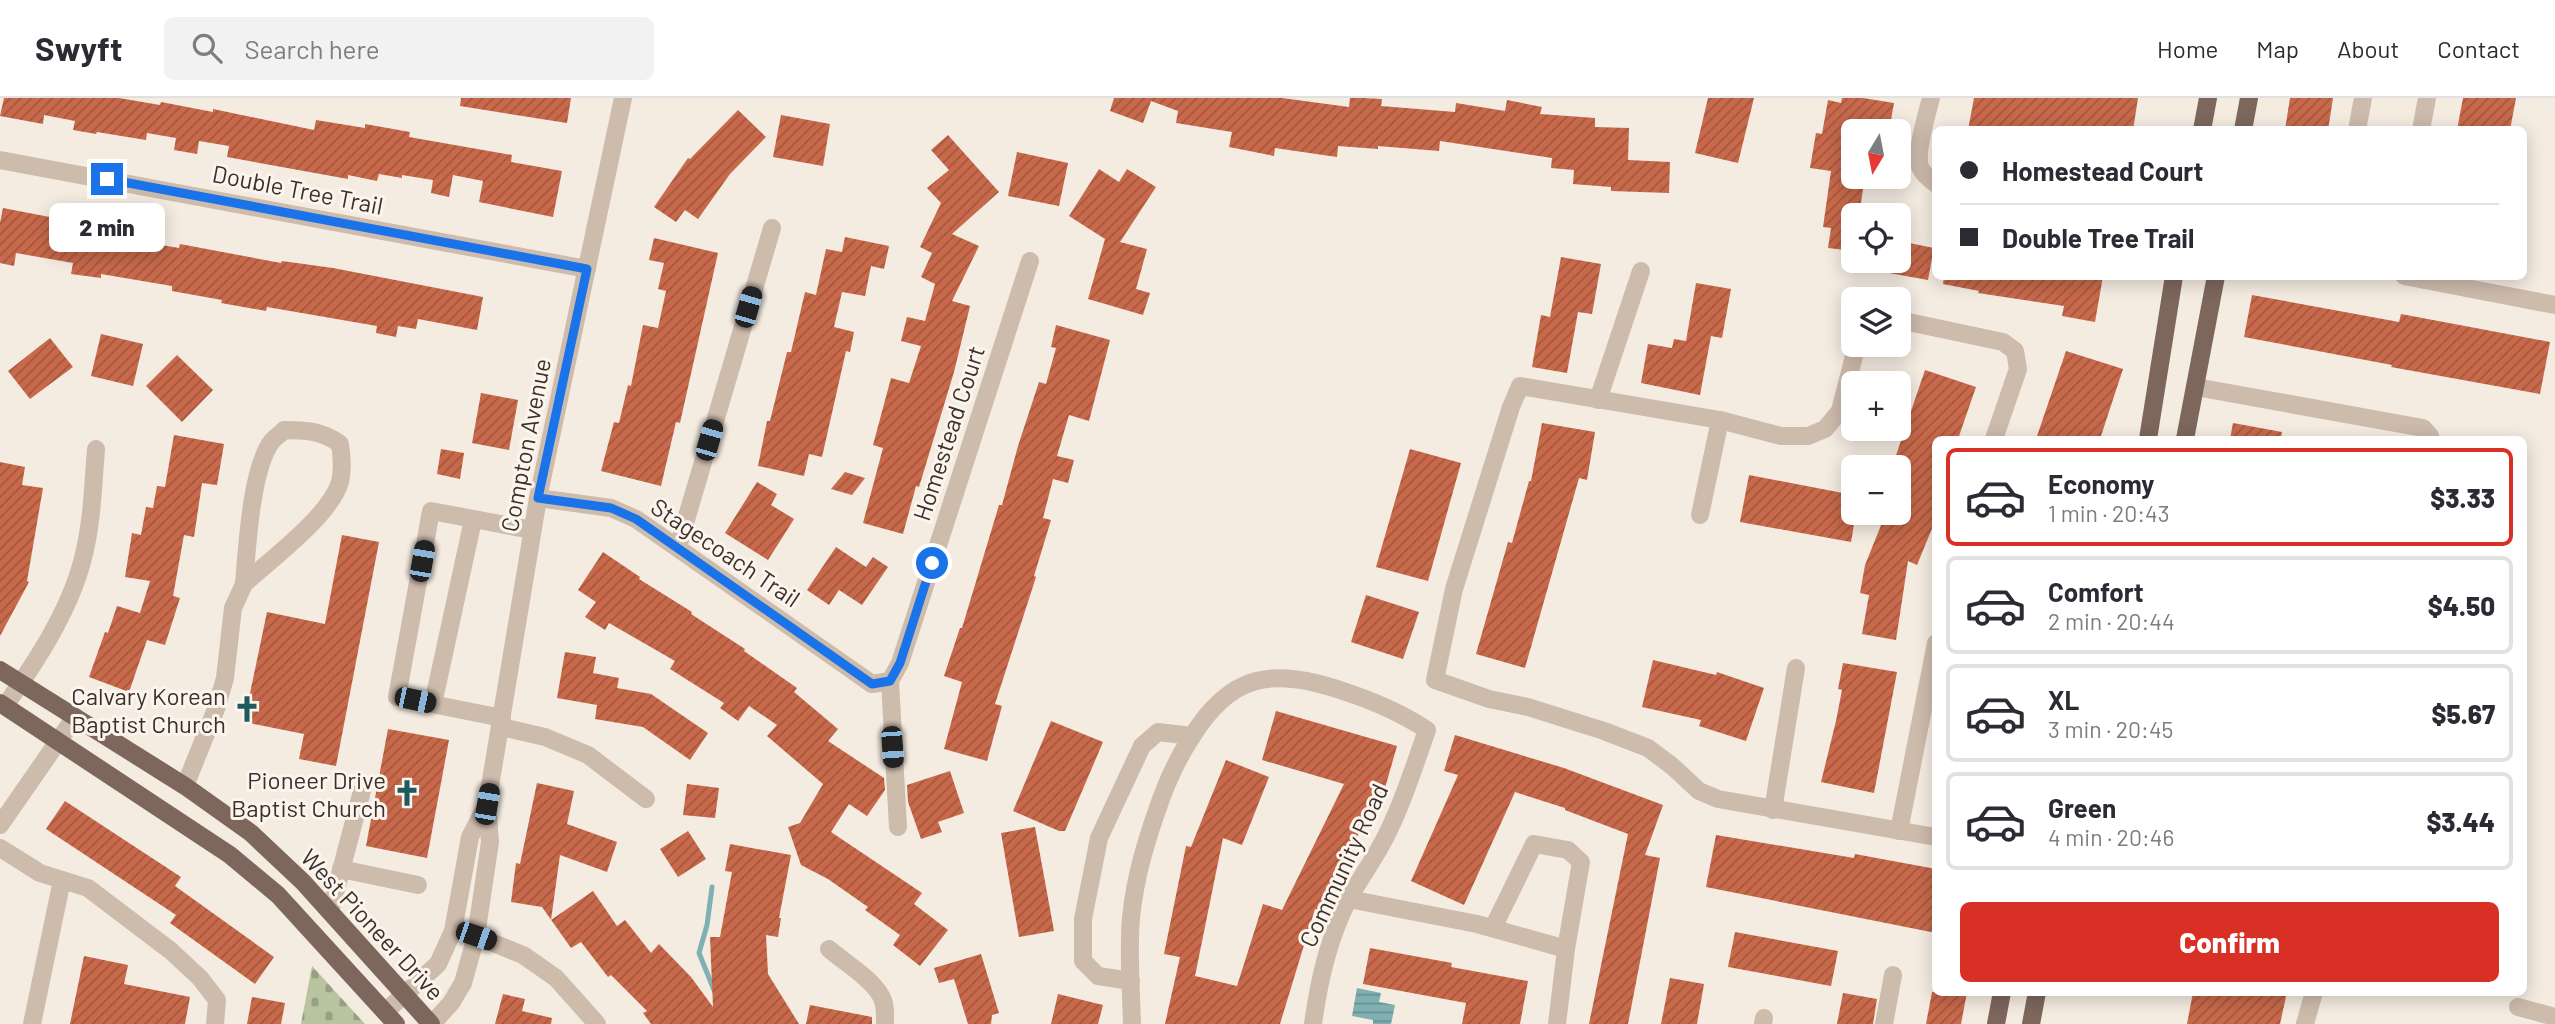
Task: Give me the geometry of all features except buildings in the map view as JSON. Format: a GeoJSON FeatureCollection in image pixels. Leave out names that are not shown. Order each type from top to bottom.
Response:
{"type":"FeatureCollection","features":[{"type":"Feature","properties":{"kind":"main road"},"geometry":{"type":"LineString","coordinates":[[2203,126],[2208,98]]}},
{"type":"Feature","properties":{"kind":"main road"},"geometry":{"type":"LineString","coordinates":[[2244,126],[2249,98]]}},
{"type":"Feature","properties":{"kind":"main road"},"geometry":{"type":"LineString","coordinates":[[2148,436],[2173,280]]}},
{"type":"Feature","properties":{"kind":"main road"},"geometry":{"type":"LineString","coordinates":[[2186,436],[2215,280]]}},
{"type":"Feature","properties":{"kind":"main road","name":"West Pioneer Drive"},"geometry":{"type":"LineString","coordinates":[[0,670],[185,786],[251,833],[303,881],[432,1024]]}},
{"type":"Feature","properties":{"kind":"main road","name":"West Pioneer Drive"},"geometry":{"type":"LineString","coordinates":[[3,705],[230,855],[278,895],[390,1018]]}},
{"type":"Feature","properties":{"kind":"main road"},"geometry":{"type":"LineString","coordinates":[[1996,1024],[2001,996]]}},
{"type":"Feature","properties":{"kind":"main road"},"geometry":{"type":"LineString","coordinates":[[2031,1024],[2036,996]]}},
{"type":"Feature","properties":{"kind":"street","name":"Compton Avenue"},"geometry":{"type":"LineString","coordinates":[[432,1024],[451,1003],[463,983],[476,936],[490,842],[487,804],[538,498],[623,98]]}},
{"type":"Feature","properties":{"kind":"street"},"geometry":{"type":"LineString","coordinates":[[1931,98],[1919,164],[1931,181]]}},
{"type":"Feature","properties":{"kind":"street"},"geometry":{"type":"LineString","coordinates":[[2358,126],[2363,98]]}},
{"type":"Feature","properties":{"kind":"street"},"geometry":{"type":"LineString","coordinates":[[2422,126],[2427,98]]}},
{"type":"Feature","properties":{"kind":"street","name":"Double Tree Trail"},"geometry":{"type":"LineString","coordinates":[[0,160],[587,269]]}},
{"type":"Feature","properties":{"kind":"street"},"geometry":{"type":"LineString","coordinates":[[678,547],[772,228]]}},
{"type":"Feature","properties":{"kind":"street","name":"Homestead Court"},"geometry":{"type":"LineString","coordinates":[[890,681],[900,663],[1030,261]]}},
{"type":"Feature","properties":{"kind":"street"},"geometry":{"type":"LineString","coordinates":[[1598,400],[1641,271]]}},
{"type":"Feature","properties":{"kind":"street"},"geometry":{"type":"LineString","coordinates":[[2425,280],[2555,305]]}},
{"type":"Feature","properties":{"kind":"street"},"geometry":{"type":"LineString","coordinates":[[1911,323],[2003,342],[2015,351],[2018,369],[1995,436]]}},
{"type":"Feature","properties":{"kind":"street"},"geometry":{"type":"LineString","coordinates":[[1855,357],[1840,411],[1825,429],[1808,436],[1781,436],[1720,421],[1520,386],[1454,589],[1435,680],[1477,695],[1528,707],[1604,731],[1648,748],[1699,791],[1718,799],[1932,836]]}},
{"type":"Feature","properties":{"kind":"street"},"geometry":{"type":"LineString","coordinates":[[2196,387],[2423,428],[2430,436]]}},
{"type":"Feature","properties":{"kind":"street"},"geometry":{"type":"LineString","coordinates":[[1700,515],[1720,421]]}},
{"type":"Feature","properties":{"kind":"street"},"geometry":{"type":"LineString","coordinates":[[185,786],[216,709],[225,678],[233,608],[244,584],[253,499],[263,457],[272,441],[284,430],[307,430],[329,436],[340,444],[342,464],[334,497],[321,514],[244,584]]}},
{"type":"Feature","properties":{"kind":"street"},"geometry":{"type":"LineString","coordinates":[[3,705],[22,683],[65,606],[82,563],[89,524],[96,449]]}},
{"type":"Feature","properties":{"kind":"street","name":"Stagecoach Trail"},"geometry":{"type":"LineString","coordinates":[[538,498],[611,508],[636,519],[872,684],[890,681]]}},
{"type":"Feature","properties":{"kind":"street"},"geometry":{"type":"LineString","coordinates":[[533,530],[431,511],[397,697],[433,704],[545,737],[588,755],[646,799]]}},
{"type":"Feature","properties":{"kind":"street"},"geometry":{"type":"LineString","coordinates":[[433,704],[473,520]]}},
{"type":"Feature","properties":{"kind":"street"},"geometry":{"type":"LineString","coordinates":[[1773,810],[1796,668]]}},
{"type":"Feature","properties":{"kind":"street"},"geometry":{"type":"LineString","coordinates":[[1899,831],[1932,671]]}},
{"type":"Feature","properties":{"kind":"street","name":"Community Road"},"geometry":{"type":"LineString","coordinates":[[1192,736],[1206,713],[1227,694],[1250,682],[1280,677],[1313,682],[1356,695],[1404,715],[1427,730],[1402,802],[1334,930],[1324,963],[1313,1024]]}},
{"type":"Feature","properties":{"kind":"street"},"geometry":{"type":"LineString","coordinates":[[890,681],[898,827]]}},
{"type":"Feature","properties":{"kind":"street"},"geometry":{"type":"LineString","coordinates":[[0,825],[75,717]]}},
{"type":"Feature","properties":{"kind":"street"},"geometry":{"type":"LineString","coordinates":[[1131,981],[1098,976],[1083,961],[1083,919],[1099,838],[1142,746],[1158,732],[1192,736],[1172,768],[1138,870],[1131,919],[1132,1024]]}},
{"type":"Feature","properties":{"kind":"street"},"geometry":{"type":"LineString","coordinates":[[330,912],[362,791]]}},
{"type":"Feature","properties":{"kind":"street","name":"Compton Avenue"},"geometry":{"type":"LineString","coordinates":[[390,1018],[405,994],[438,964],[453,931],[470,838],[487,804]]}},
{"type":"Feature","properties":{"kind":"street"},"geometry":{"type":"LineString","coordinates":[[1493,928],[1534,844],[1569,850],[1581,862],[1557,1024]]}},
{"type":"Feature","properties":{"kind":"street"},"geometry":{"type":"LineString","coordinates":[[0,848],[40,873],[88,888],[171,951],[200,978],[217,1000],[215,1024]]}},
{"type":"Feature","properties":{"kind":"street"},"geometry":{"type":"LineString","coordinates":[[341,869],[418,885]]}},
{"type":"Feature","properties":{"kind":"street"},"geometry":{"type":"LineString","coordinates":[[32,1024],[62,880]]}},
{"type":"Feature","properties":{"kind":"street"},"geometry":{"type":"LineString","coordinates":[[1349,899],[1493,928],[1566,949]]}},
{"type":"Feature","properties":{"kind":"street"},"geometry":{"type":"LineString","coordinates":[[476,936],[523,956],[556,978],[597,1024]]}},
{"type":"Feature","properties":{"kind":"street"},"geometry":{"type":"LineString","coordinates":[[829,949],[881,996],[885,1024]]}},
{"type":"Feature","properties":{"kind":"street"},"geometry":{"type":"LineString","coordinates":[[1884,1024],[1893,975]]}},
{"type":"Feature","properties":{"kind":"street"},"geometry":{"type":"LineString","coordinates":[[2305,1024],[2313,996]]}},
{"type":"Feature","properties":{"kind":"street"},"geometry":{"type":"LineString","coordinates":[[2518,1007],[2555,1017]]}},
{"type":"Feature","properties":{"kind":"green space"},"geometry":{"type":"Polygon","coordinates":[[[312,966],[365,1024],[301,1024],[312,966]]]}},
{"type":"Feature","properties":{"kind":"water"},"geometry":{"type":"Polygon","coordinates":[[[1357,988],[1381,993],[1379,1002],[1395,1005],[1391,1024],[1373,1024],[1373,1020],[1352,1016],[1357,988]]]}},
{"type":"Feature","properties":{"kind":"waterway"},"geometry":{"type":"LineString","coordinates":[[712,887],[707,925],[699,953],[714,990]]}},
{"type":"Feature","properties":{"kind":"place","name":"Calvary Korean Baptist Church"},"geometry":{"type":"Point","coordinates":[247,709]}},
{"type":"Feature","properties":{"kind":"place","name":"Pioneer Drive Baptist Church"},"geometry":{"type":"Point","coordinates":[407,793]}},
{"type":"Feature","properties":{"kind":"route"},"geometry":{"type":"LineString","coordinates":[[107,179],[587,269],[538,498],[611,508],[636,519],[872,684],[890,681],[900,663],[932,563]]}}]}
